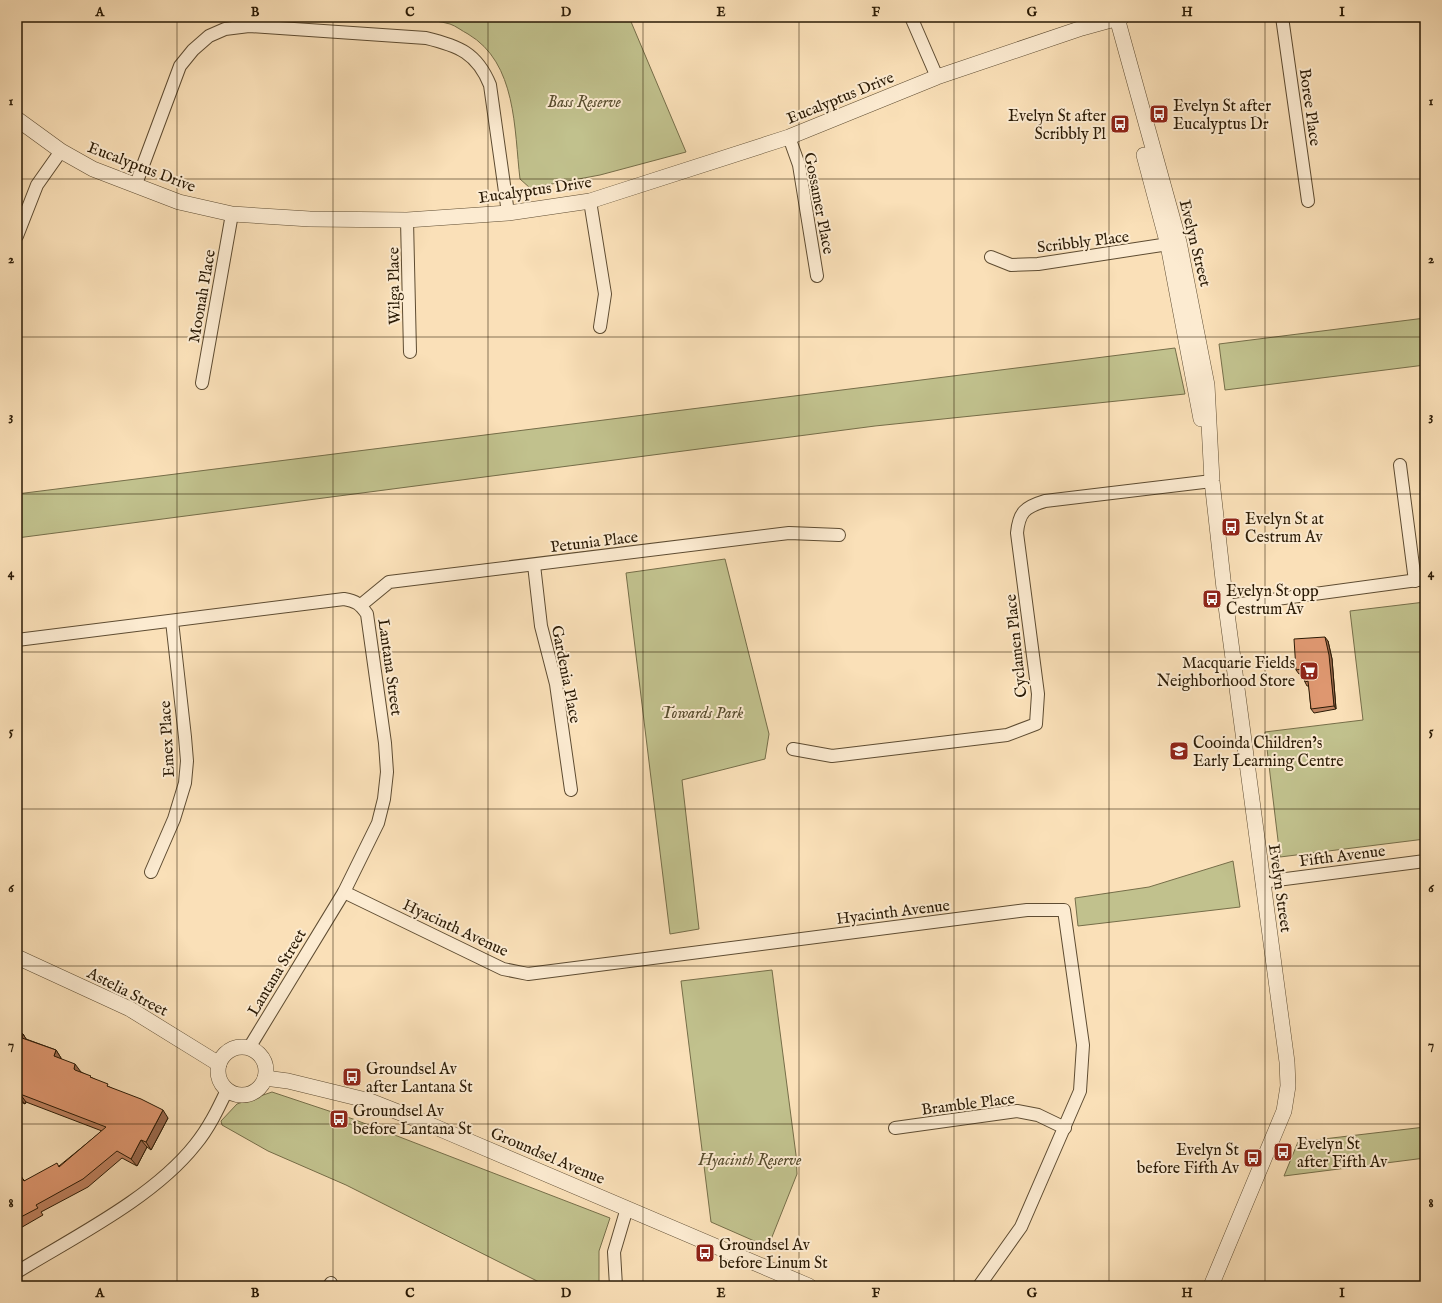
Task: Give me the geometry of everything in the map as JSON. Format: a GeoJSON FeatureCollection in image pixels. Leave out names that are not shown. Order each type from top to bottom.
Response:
{"type":"FeatureCollection","features":[{"type":"Feature","properties":{"kind":"street"},"geometry":{"type":"LineString","coordinates":[[911,17],[937,77]]}},
{"type":"Feature","properties":{"kind":"street","name":"Boree Place"},"geometry":{"type":"LineString","coordinates":[[1282,17],[1308,201]]}},
{"type":"Feature","properties":{"kind":"street","name":"Eucalyptus Drive"},"geometry":{"type":"LineString","coordinates":[[17,119],[61,151],[93,169],[136,184],[179,202],[232,214],[310,219],[408,220],[508,213],[590,201],[789,136],[937,77],[1115,19]]}},
{"type":"Feature","properties":{"kind":"street","name":"Evelyn Street"},"geometry":{"type":"LineString","coordinates":[[1115,19],[1174,244],[1212,481],[1226,606],[1287,1062],[1288,1086],[1284,1111],[1210,1286]]}},
{"type":"Feature","properties":{"kind":"street"},"geometry":{"type":"LineString","coordinates":[[136,184],[180,66],[193,50],[209,36],[226,29],[249,26],[426,38],[452,44],[472,56],[484,70],[490,85],[508,213]]}},
{"type":"Feature","properties":{"kind":"street","name":"Gossamer Place"},"geometry":{"type":"LineString","coordinates":[[789,136],[800,165],[817,276]]}},
{"type":"Feature","properties":{"kind":"street"},"geometry":{"type":"LineString","coordinates":[[17,236],[37,185],[61,151]]}},
{"type":"Feature","properties":{"kind":"street"},"geometry":{"type":"LineString","coordinates":[[590,201],[605,294],[600,327]]}},
{"type":"Feature","properties":{"kind":"street","name":"Moonah Place"},"geometry":{"type":"LineString","coordinates":[[202,383],[232,214]]}},
{"type":"Feature","properties":{"kind":"street","name":"Wilga Place"},"geometry":{"type":"LineString","coordinates":[[408,220],[410,352]]}},
{"type":"Feature","properties":{"kind":"street","name":"Scribbly Place"},"geometry":{"type":"LineString","coordinates":[[991,257],[1011,265],[1038,264],[1174,244]]}},
{"type":"Feature","properties":{"kind":"street"},"geometry":{"type":"LineString","coordinates":[[1226,606],[1420,580],[1400,465]]}},
{"type":"Feature","properties":{"kind":"street","name":"Cyclamen Place"},"geometry":{"type":"LineString","coordinates":[[793,748],[832,756],[1008,735],[1036,724],[1038,694],[1018,533],[1018,522],[1022,513],[1032,505],[1045,501],[1212,481]]}},
{"type":"Feature","properties":{"kind":"street","name":"Petunia Place"},"geometry":{"type":"LineString","coordinates":[[361,605],[389,582],[789,533],[839,535]]}},
{"type":"Feature","properties":{"kind":"street","name":"Gardenia Place"},"geometry":{"type":"LineString","coordinates":[[534,565],[541,626],[556,684],[570,790]]}},
{"type":"Feature","properties":{"kind":"street","name":"Lantana Street"},"geometry":{"type":"LineString","coordinates":[[17,640],[344,599],[353,600],[361,605],[367,614],[370,623],[385,743],[387,772],[384,799],[378,823],[344,892],[249,1048]]}},
{"type":"Feature","properties":{"kind":"street","name":"Emex Place"},"geometry":{"type":"LineString","coordinates":[[151,872],[174,820],[185,783],[187,761],[172,621]]}},
{"type":"Feature","properties":{"kind":"street","name":"Fifth Avenue"},"geometry":{"type":"LineString","coordinates":[[1262,882],[1425,861]]}},
{"type":"Feature","properties":{"kind":"street","name":"Hyacinth Avenue"},"geometry":{"type":"LineString","coordinates":[[344,892],[503,969],[528,974],[1027,910],[1064,910],[1083,1045],[1080,1091],[1021,1227],[980,1286]]}},
{"type":"Feature","properties":{"kind":"street","name":"Astelia Street"},"geometry":{"type":"LineString","coordinates":[[17,957],[130,1009],[219,1064]]}},
{"type":"Feature","properties":{"kind":"street"},"geometry":{"type":"LineString","coordinates":[[249,1048],[257,1053],[263,1060],[266,1069],[265,1078],[257,1089],[249,1094],[235,1094],[227,1090],[219,1078],[219,1064],[224,1056],[231,1050],[249,1048]]}},
{"type":"Feature","properties":{"kind":"street","name":"Groundsel Avenue"},"geometry":{"type":"LineString","coordinates":[[265,1078],[288,1081],[370,1101],[628,1208],[809,1286]]}},
{"type":"Feature","properties":{"kind":"street"},"geometry":{"type":"LineString","coordinates":[[17,1272],[135,1200],[166,1175],[195,1146],[214,1118],[227,1090]]}},
{"type":"Feature","properties":{"kind":"street","name":"Bramble Place"},"geometry":{"type":"LineString","coordinates":[[895,1128],[1017,1111],[1038,1115],[1065,1128]]}},
{"type":"Feature","properties":{"kind":"street"},"geometry":{"type":"LineString","coordinates":[[616,1286],[614,1252],[628,1208]]}},
{"type":"Feature","properties":{"kind":"green space","name":"Bass Reserve"},"geometry":{"type":"Polygon","coordinates":[[[393,17],[629,17],[686,152],[600,175],[530,188],[520,179],[514,119],[504,79],[496,62],[484,47],[468,34],[450,24],[414,18],[393,17]]]}},
{"type":"Feature","properties":{"kind":"green space"},"geometry":{"type":"Polygon","coordinates":[[[1425,318],[1425,365],[1225,390],[1219,344],[1425,318]]]}},
{"type":"Feature","properties":{"kind":"green space"},"geometry":{"type":"Polygon","coordinates":[[[1175,348],[1185,394],[875,426],[17,538],[17,494],[1175,348]]]}},
{"type":"Feature","properties":{"kind":"green space","name":"Towards Park"},"geometry":{"type":"Polygon","coordinates":[[[725,559],[769,734],[765,759],[682,780],[699,929],[670,934],[626,573],[725,559]]]}},
{"type":"Feature","properties":{"kind":"green space"},"geometry":{"type":"Polygon","coordinates":[[[1425,602],[1425,839],[1280,857],[1265,732],[1363,720],[1350,611],[1425,602]]]}},
{"type":"Feature","properties":{"kind":"green space"},"geometry":{"type":"Polygon","coordinates":[[[1233,861],[1240,907],[1078,926],[1075,898],[1149,887],[1233,861]]]}},
{"type":"Feature","properties":{"kind":"green space","name":"Hyacinth Reserve"},"geometry":{"type":"Polygon","coordinates":[[[772,970],[796,1155],[797,1174],[768,1247],[711,1222],[681,981],[772,970]]]}},
{"type":"Feature","properties":{"kind":"green space"},"geometry":{"type":"Polygon","coordinates":[[[272,1092],[353,1119],[610,1218],[599,1251],[599,1286],[547,1286],[346,1185],[268,1151],[222,1125],[221,1121],[237,1104],[272,1092]]]}},
{"type":"Feature","properties":{"kind":"green space"},"geometry":{"type":"Polygon","coordinates":[[[1425,1127],[1425,1158],[1284,1176],[1298,1142],[1425,1127]]]}},
{"type":"Feature","properties":{"kind":"building"},"geometry":{"type":"Polygon","coordinates":[[[1325,637],[1329,655],[1334,706],[1311,709],[1308,681],[1305,682],[1302,669],[1296,670],[1294,639],[1325,637]]]}},
{"type":"Feature","properties":{"kind":"building"},"geometry":{"type":"Polygon","coordinates":[[[17,1032],[23,1034],[22,1038],[56,1050],[54,1056],[75,1064],[75,1070],[108,1084],[107,1086],[141,1099],[163,1110],[146,1142],[141,1140],[131,1159],[117,1151],[83,1179],[36,1205],[38,1208],[17,1219],[17,1173],[19,1172],[24,1181],[57,1163],[59,1167],[106,1127],[20,1094],[19,1097],[17,1095],[17,1032]]]}},
{"type":"Feature","properties":{"kind":"place","name":"Evelyn St after Eucalyptus Dr"},"geometry":{"type":"Point","coordinates":[1159,114]}},
{"type":"Feature","properties":{"kind":"place","name":"Evelyn St after Scribbly Pl"},"geometry":{"type":"Point","coordinates":[1120,124]}},
{"type":"Feature","properties":{"kind":"place","name":"Evelyn St at Cestrum Av"},"geometry":{"type":"Point","coordinates":[1231,527]}},
{"type":"Feature","properties":{"kind":"place","name":"Evelyn St opp Cestrum Av"},"geometry":{"type":"Point","coordinates":[1212,599]}},
{"type":"Feature","properties":{"kind":"place","name":"Macquarie Fields Neighborhood Store"},"geometry":{"type":"Point","coordinates":[1309,671]}},
{"type":"Feature","properties":{"kind":"place","name":"Cooinda Children’s Early Learning Centre"},"geometry":{"type":"Point","coordinates":[1179,751]}},
{"type":"Feature","properties":{"kind":"place","name":"Groundsel Av after Lantana St"},"geometry":{"type":"Point","coordinates":[352,1077]}},
{"type":"Feature","properties":{"kind":"place","name":"Groundsel Av before Lantana St"},"geometry":{"type":"Point","coordinates":[339,1119]}},
{"type":"Feature","properties":{"kind":"place","name":"Evelyn St after Fifth Av"},"geometry":{"type":"Point","coordinates":[1283,1152]}},
{"type":"Feature","properties":{"kind":"place","name":"Evelyn St before Fifth Av"},"geometry":{"type":"Point","coordinates":[1253,1158]}},
{"type":"Feature","properties":{"kind":"place","name":"Groundsel Av before Linum St"},"geometry":{"type":"Point","coordinates":[705,1253]}}]}
